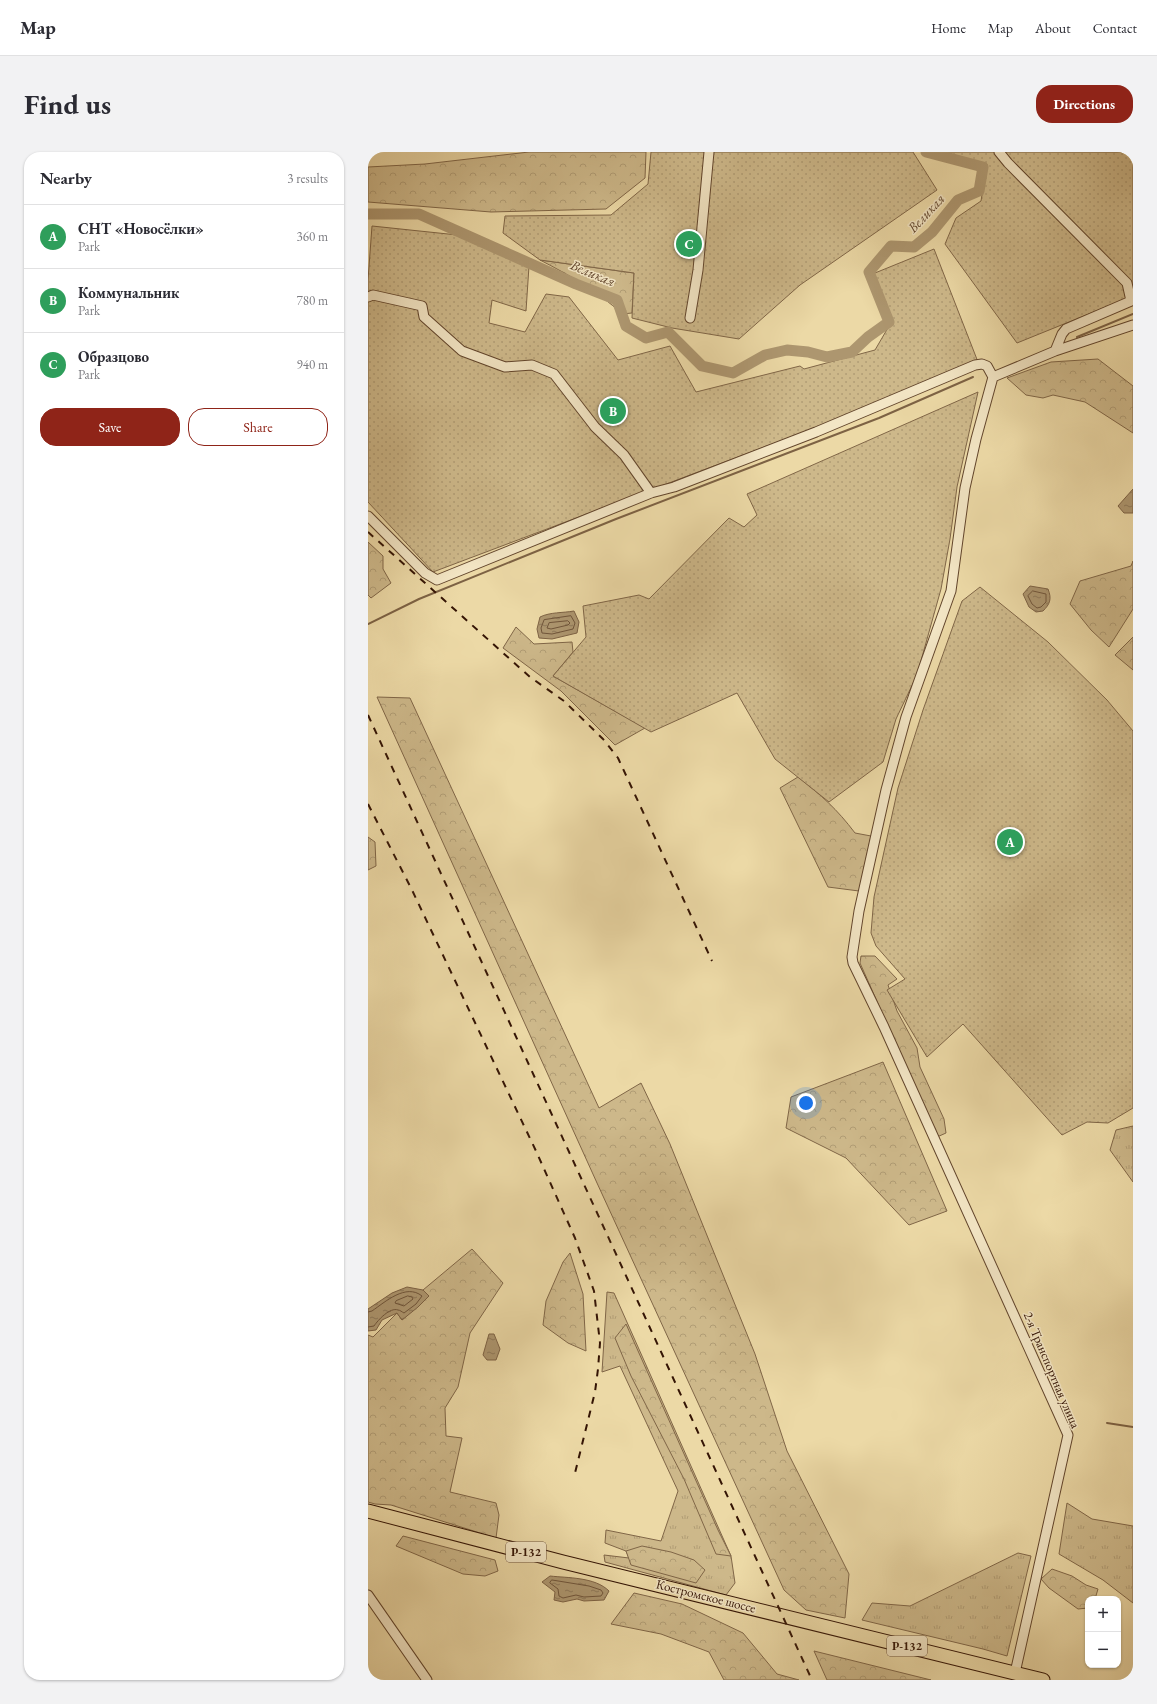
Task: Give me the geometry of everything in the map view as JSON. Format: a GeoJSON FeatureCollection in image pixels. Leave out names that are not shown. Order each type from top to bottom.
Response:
{"type":"FeatureCollection","features":[{"type":"Feature","properties":{"kind":"highway","name":"Костромское шоссе"},"geometry":{"type":"LineString","coordinates":[[368,1512],[563,1562],[1043,1680]]}},
{"type":"Feature","properties":{"kind":"street"},"geometry":{"type":"LineString","coordinates":[[690,318],[698,270],[709,152]]}},
{"type":"Feature","properties":{"kind":"street"},"geometry":{"type":"LineString","coordinates":[[999,152],[1008,163],[1127,283],[1131,301],[1066,329],[1062,334],[1055,351]]}},
{"type":"Feature","properties":{"kind":"street"},"geometry":{"type":"LineString","coordinates":[[368,297],[373,295],[422,306],[424,316],[462,351],[505,367],[532,365],[554,374],[595,427],[624,455],[650,493]]}},
{"type":"Feature","properties":{"kind":"street"},"geometry":{"type":"LineString","coordinates":[[368,516],[425,573],[437,580],[650,493],[674,487],[816,432],[975,365],[982,364],[988,366],[993,377],[1055,351],[1133,325]]}},
{"type":"Feature","properties":{"kind":"street","name":"2-я Транспортная улица"},"geometry":{"type":"LineString","coordinates":[[993,377],[976,438],[965,488],[951,591],[906,717],[886,790],[859,911],[852,957],[1068,1435],[1015,1673]]}},
{"type":"Feature","properties":{"kind":"street"},"geometry":{"type":"LineString","coordinates":[[368,1594],[427,1680]]}},
{"type":"Feature","properties":{"kind":"green space"},"geometry":{"type":"Polygon","coordinates":[[[529,152],[646,152],[645,178],[606,209],[491,212],[368,202],[368,167],[425,164],[529,152]]]}},
{"type":"Feature","properties":{"kind":"green space"},"geometry":{"type":"Polygon","coordinates":[[[651,152],[913,152],[937,190],[800,285],[739,339],[672,328],[632,318],[634,273],[540,260],[503,233],[505,216],[611,215],[648,184],[651,152]]]}},
{"type":"Feature","properties":{"kind":"green space"},"geometry":{"type":"Polygon","coordinates":[[[943,152],[1133,152],[1133,296],[1017,343],[945,244],[956,218],[981,201],[987,164],[943,152]]]}},
{"type":"Feature","properties":{"kind":"green space"},"geometry":{"type":"Polygon","coordinates":[[[372,226],[467,236],[529,266],[526,311],[492,300],[489,323],[525,332],[546,294],[569,297],[618,360],[670,346],[696,392],[800,366],[804,369],[875,350],[889,326],[870,275],[934,249],[978,362],[820,426],[433,572],[368,502],[368,280],[372,226]]]}},
{"type":"Feature","properties":{"kind":"green space"},"geometry":{"type":"Polygon","coordinates":[[[540,260],[634,273],[632,313],[622,314],[593,291],[540,260]]]}},
{"type":"Feature","properties":{"kind":"green space"},"geometry":{"type":"Polygon","coordinates":[[[1098,359],[1133,386],[1133,433],[1085,402],[1053,395],[1043,398],[1026,395],[1007,378],[1051,362],[1098,359]]]}},
{"type":"Feature","properties":{"kind":"green space"},"geometry":{"type":"Polygon","coordinates":[[[978,392],[957,487],[941,589],[917,675],[896,719],[883,762],[829,802],[775,759],[737,693],[651,732],[553,676],[586,637],[583,606],[639,595],[649,599],[729,518],[744,527],[757,515],[747,494],[978,392]]]}},
{"type":"Feature","properties":{"kind":"green space"},"geometry":{"type":"Polygon","coordinates":[[[368,542],[383,556],[383,569],[391,583],[371,598],[368,595],[368,542]]]}},
{"type":"Feature","properties":{"kind":"green space"},"geometry":{"type":"Polygon","coordinates":[[[1133,561],[1133,609],[1109,647],[1091,630],[1070,604],[1080,581],[1131,566],[1133,561]]]}},
{"type":"Feature","properties":{"kind":"green space"},"geometry":{"type":"Polygon","coordinates":[[[980,587],[1048,642],[1107,700],[1133,731],[1133,1108],[1108,1123],[1087,1122],[1062,1135],[963,1024],[927,1057],[887,990],[905,979],[876,946],[871,933],[874,897],[898,788],[923,710],[962,601],[980,587]]]}},
{"type":"Feature","properties":{"kind":"green space"},"geometry":{"type":"Polygon","coordinates":[[[516,627],[534,644],[572,642],[573,652],[553,676],[645,728],[615,745],[561,691],[503,648],[516,627]]]}},
{"type":"Feature","properties":{"kind":"green space"},"geometry":{"type":"Polygon","coordinates":[[[1133,637],[1133,670],[1115,655],[1133,637]]]}},
{"type":"Feature","properties":{"kind":"green space"},"geometry":{"type":"Polygon","coordinates":[[[377,697],[410,698],[599,1108],[641,1083],[670,1144],[755,1354],[787,1451],[849,1574],[845,1618],[806,1610],[784,1590],[597,1183],[377,697]]]}},
{"type":"Feature","properties":{"kind":"green space"},"geometry":{"type":"Polygon","coordinates":[[[798,777],[828,803],[855,833],[871,836],[859,891],[828,887],[780,788],[798,777]]]}},
{"type":"Feature","properties":{"kind":"green space"},"geometry":{"type":"Polygon","coordinates":[[[368,837],[375,842],[376,866],[368,870],[368,837]]]}},
{"type":"Feature","properties":{"kind":"green space"},"geometry":{"type":"Polygon","coordinates":[[[861,956],[875,956],[897,979],[888,985],[897,1011],[917,1048],[920,1067],[944,1119],[946,1133],[937,1137],[860,963],[861,956]]]}},
{"type":"Feature","properties":{"kind":"green space"},"geometry":{"type":"Polygon","coordinates":[[[883,1062],[947,1211],[909,1225],[846,1158],[786,1128],[791,1097],[883,1062]]]}},
{"type":"Feature","properties":{"kind":"green space"},"geometry":{"type":"Polygon","coordinates":[[[1133,1126],[1133,1182],[1110,1150],[1116,1130],[1133,1126]]]}},
{"type":"Feature","properties":{"kind":"green space"},"geometry":{"type":"Polygon","coordinates":[[[472,1249],[503,1283],[470,1333],[458,1387],[445,1408],[446,1436],[462,1438],[450,1492],[496,1503],[499,1515],[496,1538],[391,1505],[368,1502],[368,1335],[373,1337],[397,1313],[402,1320],[429,1296],[423,1290],[472,1249]]]}},
{"type":"Feature","properties":{"kind":"green space"},"geometry":{"type":"Polygon","coordinates":[[[570,1253],[583,1294],[586,1351],[568,1343],[543,1325],[546,1301],[563,1262],[570,1253]]]}},
{"type":"Feature","properties":{"kind":"green space"},"geometry":{"type":"Polygon","coordinates":[[[607,1292],[614,1293],[731,1556],[735,1583],[726,1595],[605,1562],[604,1555],[629,1558],[626,1551],[605,1543],[606,1530],[661,1541],[678,1491],[620,1366],[602,1372],[607,1292]]]}},
{"type":"Feature","properties":{"kind":"green space"},"geometry":{"type":"Polygon","coordinates":[[[626,1324],[731,1556],[716,1554],[684,1479],[631,1376],[615,1338],[626,1324]]]}},
{"type":"Feature","properties":{"kind":"green space"},"geometry":{"type":"Polygon","coordinates":[[[1067,1503],[1092,1519],[1133,1526],[1133,1603],[1103,1580],[1059,1554],[1067,1503]]]}},
{"type":"Feature","properties":{"kind":"green space"},"geometry":{"type":"Polygon","coordinates":[[[403,1536],[495,1560],[498,1571],[485,1576],[463,1574],[396,1546],[403,1536]]]}},
{"type":"Feature","properties":{"kind":"green space"},"geometry":{"type":"Polygon","coordinates":[[[642,1546],[671,1552],[694,1560],[705,1570],[696,1583],[631,1565],[626,1551],[642,1546]]]}},
{"type":"Feature","properties":{"kind":"green space"},"geometry":{"type":"Polygon","coordinates":[[[1018,1553],[1031,1556],[1007,1656],[862,1620],[872,1603],[910,1606],[1018,1553]]]}},
{"type":"Feature","properties":{"kind":"green space"},"geometry":{"type":"Polygon","coordinates":[[[1052,1569],[1072,1576],[1086,1585],[1098,1589],[1096,1596],[1085,1596],[1085,1608],[1078,1609],[1049,1588],[1041,1579],[1052,1569]]]}},
{"type":"Feature","properties":{"kind":"green space"},"geometry":{"type":"Polygon","coordinates":[[[634,1593],[682,1604],[743,1633],[777,1674],[799,1680],[724,1680],[709,1652],[661,1634],[611,1624],[634,1593]]]}},
{"type":"Feature","properties":{"kind":"green space"},"geometry":{"type":"Polygon","coordinates":[[[814,1651],[931,1680],[827,1680],[814,1651]]]}},
{"type":"Feature","properties":{"kind":"water"},"geometry":{"type":"Polygon","coordinates":[[[1133,489],[1133,513],[1124,513],[1118,506],[1133,489]]]}},
{"type":"Feature","properties":{"kind":"water"},"geometry":{"type":"Polygon","coordinates":[[[1030,586],[1048,589],[1050,601],[1043,611],[1036,612],[1029,607],[1023,594],[1030,586]]]}},
{"type":"Feature","properties":{"kind":"water"},"geometry":{"type":"Polygon","coordinates":[[[574,611],[579,622],[577,633],[552,639],[539,638],[537,629],[540,617],[552,613],[574,611]]]}},
{"type":"Feature","properties":{"kind":"water"},"geometry":{"type":"Polygon","coordinates":[[[407,1287],[423,1290],[429,1296],[402,1320],[397,1313],[382,1320],[376,1330],[368,1331],[368,1309],[392,1293],[407,1287]]]}},
{"type":"Feature","properties":{"kind":"water"},"geometry":{"type":"Polygon","coordinates":[[[489,1334],[494,1334],[500,1349],[496,1360],[487,1360],[483,1355],[489,1334]]]}},
{"type":"Feature","properties":{"kind":"water"},"geometry":{"type":"Polygon","coordinates":[[[550,1576],[589,1581],[603,1586],[609,1591],[604,1600],[584,1601],[577,1599],[563,1602],[554,1600],[555,1592],[542,1582],[550,1576]]]}},
{"type":"Feature","properties":{"kind":"waterway","name":"Великая"},"geometry":{"type":"LineString","coordinates":[[368,214],[419,214],[576,284],[617,300],[626,326],[646,338],[668,332],[702,366],[733,373],[765,355],[787,350],[808,352],[827,357],[852,352],[868,337],[889,322],[869,272],[891,246],[914,247],[932,232],[958,200],[979,191],[983,167],[926,152]]}},
{"type":"Feature","properties":{"kind":"waterway"},"geometry":{"type":"LineString","coordinates":[[1077,337],[1133,314]]}},
{"type":"Feature","properties":{"kind":"waterway"},"geometry":{"type":"LineString","coordinates":[[368,624],[419,599],[616,519],[879,418],[973,377]]}},
{"type":"Feature","properties":{"kind":"waterway"},"geometry":{"type":"LineString","coordinates":[[1107,1423],[1133,1427]]}},
{"type":"Feature","properties":{"kind":"railway"},"geometry":{"type":"LineString","coordinates":[[368,532],[530,677],[564,701],[603,739],[618,758],[712,961]]}},
{"type":"Feature","properties":{"kind":"railway"},"geometry":{"type":"LineString","coordinates":[[368,715],[812,1680]]}},
{"type":"Feature","properties":{"kind":"railway"},"geometry":{"type":"LineString","coordinates":[[368,804],[412,890],[536,1151],[575,1238],[594,1291],[600,1343],[598,1369],[595,1392],[575,1473]]}},
{"type":"Feature","properties":{"kind":"place","name":"Образцово"},"geometry":{"type":"Point","coordinates":[689,244]}},
{"type":"Feature","properties":{"kind":"place","name":"Коммунальник"},"geometry":{"type":"Point","coordinates":[613,411]}},
{"type":"Feature","properties":{"kind":"place","name":"СНТ «Новосёлки»"},"geometry":{"type":"Point","coordinates":[1010,842]}}]}
